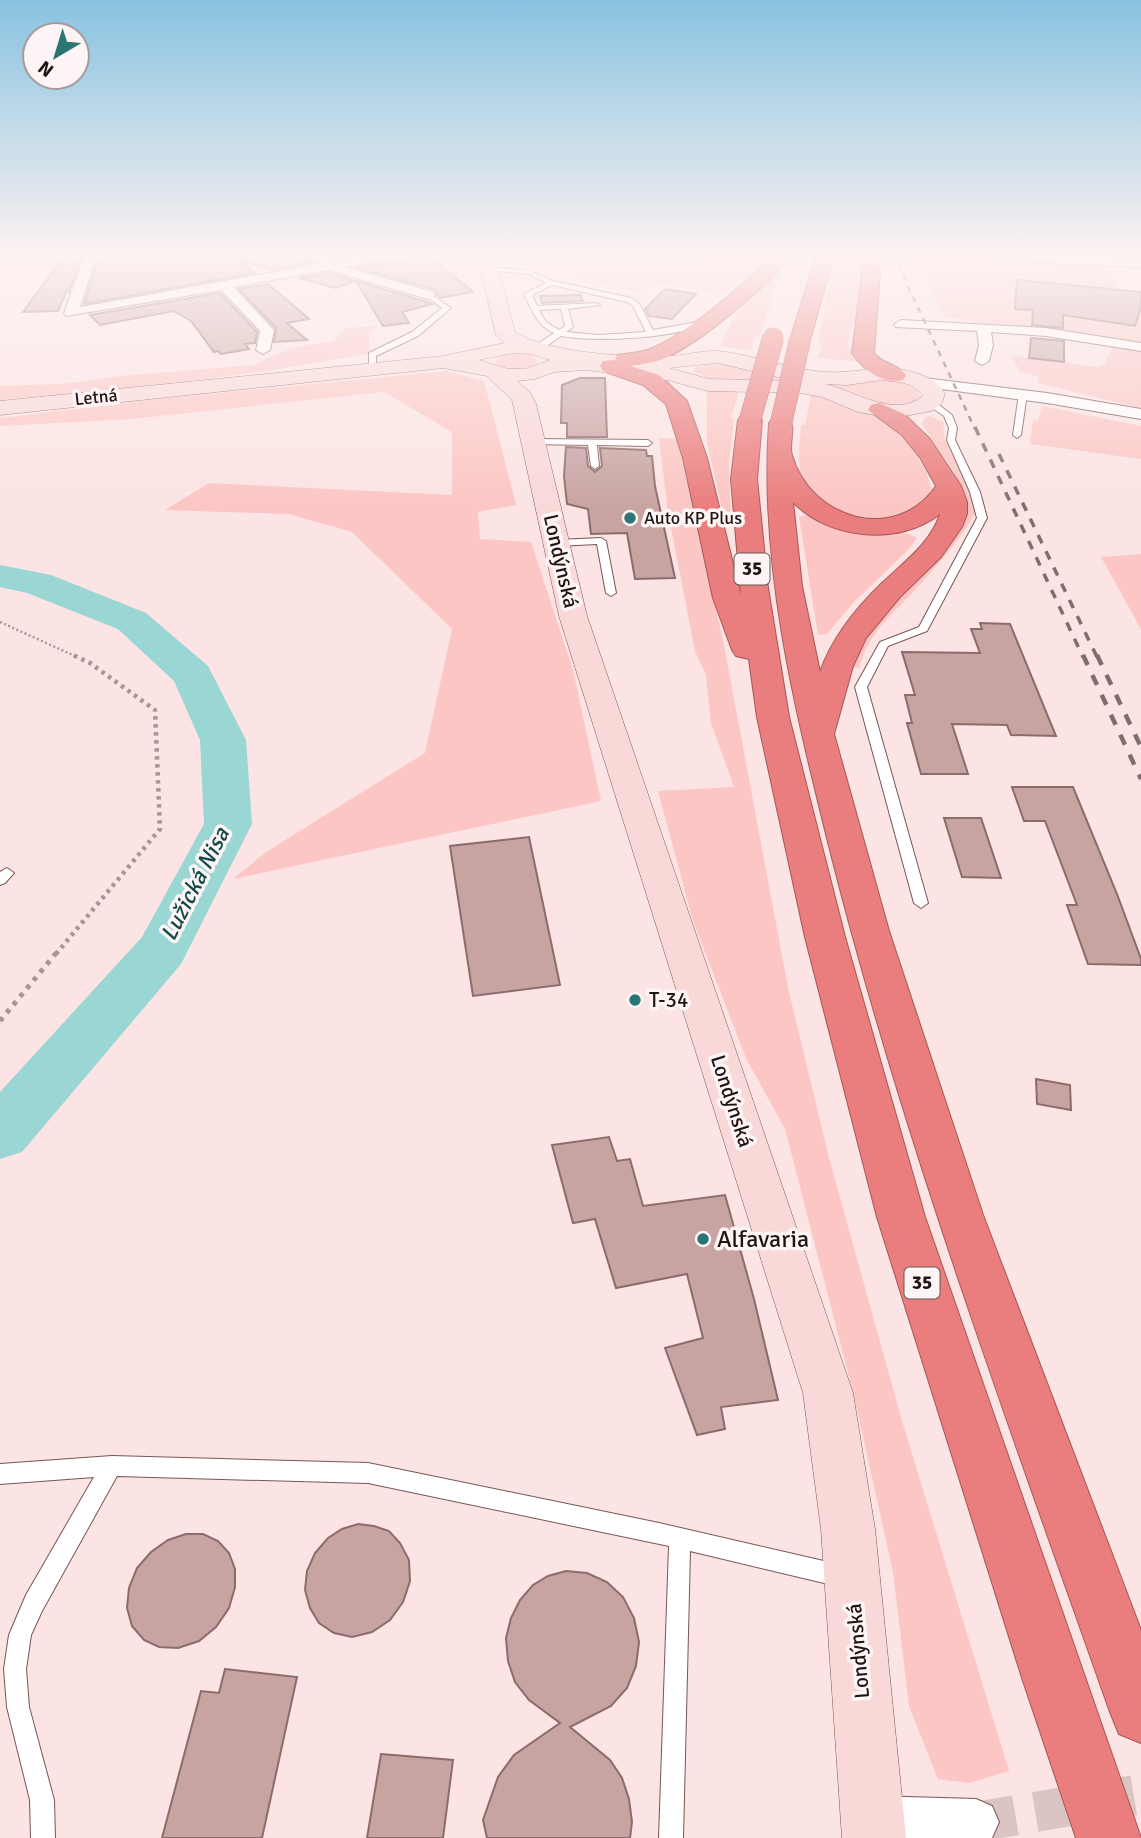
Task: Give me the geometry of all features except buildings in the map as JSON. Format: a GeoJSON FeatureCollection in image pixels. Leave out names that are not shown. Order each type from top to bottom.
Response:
{"type":"FeatureCollection","features":[{"type":"Feature","properties":{"kind":"highway"},"geometry":{"type":"LineString","coordinates":[[618,363],[664,351],[682,338]]}},
{"type":"Feature","properties":{"kind":"highway"},"geometry":{"type":"LineString","coordinates":[[688,369],[703,352],[710,338]]}},
{"type":"Feature","properties":{"kind":"highway","name":"35"},"geometry":{"type":"LineString","coordinates":[[773,338],[750,420],[745,492],[754,588],[773,718],[825,937],[901,1217],[1054,1681],[1109,1838]]}},
{"type":"Feature","properties":{"kind":"highway","name":"35"},"geometry":{"type":"LineString","coordinates":[[801,338],[781,423],[778,478],[788,586],[818,737],[870,932],[959,1215],[1141,1712]]}},
{"type":"Feature","properties":{"kind":"highway"},"geometry":{"type":"LineString","coordinates":[[865,338],[863,353],[871,364],[895,375]]}},
{"type":"Feature","properties":{"kind":"highway","name":"35"},"geometry":{"type":"LineString","coordinates":[[618,363],[651,380],[676,401],[695,458],[727,598],[773,718]]}},
{"type":"Feature","properties":{"kind":"highway","name":"35"},"geometry":{"type":"LineString","coordinates":[[688,369],[699,392],[695,458]]}},
{"type":"Feature","properties":{"kind":"highway"},"geometry":{"type":"LineString","coordinates":[[818,737],[847,646],[891,591],[924,561],[951,520],[955,503],[919,438],[914,421],[916,413],[928,398]]}},
{"type":"Feature","properties":{"kind":"highway"},"geometry":{"type":"LineString","coordinates":[[879,410],[901,420],[919,438]]}},
{"type":"Feature","properties":{"kind":"highway"},"geometry":{"type":"LineString","coordinates":[[779,453],[803,497],[817,509],[852,523],[884,526],[920,519],[942,501],[948,487]]}},
{"type":"Feature","properties":{"kind":"street"},"geometry":{"type":"LineString","coordinates":[[263,350],[265,338]]}},
{"type":"Feature","properties":{"kind":"street","name":"Londýnská"},"geometry":{"type":"LineString","coordinates":[[498,338],[502,365],[534,442],[573,616],[828,1393],[852,1579],[873,1829],[976,1822]]}},
{"type":"Feature","properties":{"kind":"street"},"geometry":{"type":"LineString","coordinates":[[982,361],[985,338]]}},
{"type":"Feature","properties":{"kind":"street"},"geometry":{"type":"LineString","coordinates":[[1083,338],[1141,347]]}},
{"type":"Feature","properties":{"kind":"street"},"geometry":{"type":"LineString","coordinates":[[502,365],[540,354],[688,369],[727,358],[786,373],[836,379],[895,375],[928,398]]}},
{"type":"Feature","properties":{"kind":"street"},"geometry":{"type":"LineString","coordinates":[[502,365],[540,354]]}},
{"type":"Feature","properties":{"kind":"street","name":"Letná"},"geometry":{"type":"LineString","coordinates":[[0,408],[443,362],[502,365]]}},
{"type":"Feature","properties":{"kind":"street"},"geometry":{"type":"LineString","coordinates":[[688,369],[708,385],[816,389],[879,410],[905,411],[928,398],[981,390],[1023,394],[1141,414]]}},
{"type":"Feature","properties":{"kind":"lane"},"geometry":{"type":"LineString","coordinates":[[372,369],[372,355],[407,338]]}},
{"type":"Feature","properties":{"kind":"lane"},"geometry":{"type":"LineString","coordinates":[[540,354],[555,338]]}},
{"type":"Feature","properties":{"kind":"lane"},"geometry":{"type":"LineString","coordinates":[[1017,435],[1023,394]]}},
{"type":"Feature","properties":{"kind":"lane"},"geometry":{"type":"LineString","coordinates":[[921,903],[861,687],[884,644],[923,629],[982,518],[975,492],[951,440],[953,428],[948,415],[928,398]]}},
{"type":"Feature","properties":{"kind":"lane"},"geometry":{"type":"LineString","coordinates":[[534,442],[648,443]]}},
{"type":"Feature","properties":{"kind":"lane"},"geometry":{"type":"LineString","coordinates":[[592,442],[595,466]]}},
{"type":"Feature","properties":{"kind":"lane"},"geometry":{"type":"LineString","coordinates":[[557,543],[601,541],[611,593]]}},
{"type":"Feature","properties":{"kind":"lane"},"geometry":{"type":"LineString","coordinates":[[0,1474],[113,1466],[368,1473],[680,1538],[852,1579]]}},
{"type":"Feature","properties":{"kind":"lane"},"geometry":{"type":"LineString","coordinates":[[43,1838],[42,1800],[18,1707],[15,1669],[20,1635],[34,1603],[113,1466]]}},
{"type":"Feature","properties":{"kind":"lane"},"geometry":{"type":"LineString","coordinates":[[671,1838],[680,1538]]}},
{"type":"Feature","properties":{"kind":"path"},"geometry":{"type":"LineString","coordinates":[[0,622],[90,663],[155,710],[160,829],[0,1021]]}},
{"type":"Feature","properties":{"kind":"shaded area"},"geometry":{"type":"Polygon","coordinates":[[[337,338],[369,338],[369,353],[232,376],[0,400],[0,386],[60,384],[129,375],[255,365],[292,349],[333,342],[337,338]]]}},
{"type":"Feature","properties":{"kind":"shaded area"},"geometry":{"type":"Polygon","coordinates":[[[724,338],[755,338],[751,351],[720,346],[724,338]]]}},
{"type":"Feature","properties":{"kind":"shaded area"},"geometry":{"type":"Polygon","coordinates":[[[819,338],[849,338],[847,345],[863,362],[818,358],[822,343],[818,342],[819,338]]]}},
{"type":"Feature","properties":{"kind":"shaded area"},"geometry":{"type":"Polygon","coordinates":[[[1099,338],[1141,338],[1141,344],[1099,338]]]}},
{"type":"Feature","properties":{"kind":"shaded area"},"geometry":{"type":"Polygon","coordinates":[[[1112,346],[1141,349],[1141,408],[1038,383],[1038,376],[1020,372],[1011,355],[1098,367],[1105,364],[1112,346]]]}},
{"type":"Feature","properties":{"kind":"shaded area"},"geometry":{"type":"Polygon","coordinates":[[[515,352],[533,356],[538,361],[533,366],[512,369],[494,362],[501,355],[515,352]]]}},
{"type":"Feature","properties":{"kind":"shaded area"},"geometry":{"type":"Polygon","coordinates":[[[711,361],[897,381],[918,390],[920,397],[915,402],[887,405],[833,387],[710,379],[694,372],[694,368],[711,361]]]}},
{"type":"Feature","properties":{"kind":"shaded area"},"geometry":{"type":"Polygon","coordinates":[[[446,371],[484,381],[516,505],[478,512],[480,539],[531,542],[573,670],[601,801],[233,879],[266,852],[425,753],[452,629],[352,532],[289,514],[165,510],[209,483],[452,495],[452,432],[384,392],[131,419],[0,426],[0,418],[150,400],[446,371]]]}},
{"type":"Feature","properties":{"kind":"shaded area"},"geometry":{"type":"Polygon","coordinates":[[[707,388],[740,388],[731,418],[734,419],[729,463],[731,527],[726,527],[707,442],[707,388]]]}},
{"type":"Feature","properties":{"kind":"shaded area"},"geometry":{"type":"Polygon","coordinates":[[[812,391],[875,414],[897,426],[926,471],[931,487],[928,501],[913,512],[885,518],[840,511],[815,497],[803,481],[799,458],[801,425],[805,425],[812,391]]]}},
{"type":"Feature","properties":{"kind":"shaded area"},"geometry":{"type":"Polygon","coordinates":[[[1042,406],[1141,426],[1141,459],[1030,444],[1033,420],[1038,421],[1042,406]]]}},
{"type":"Feature","properties":{"kind":"shaded area"},"geometry":{"type":"Polygon","coordinates":[[[930,416],[943,422],[945,440],[962,467],[975,514],[939,563],[868,644],[859,668],[846,666],[862,631],[935,558],[960,486],[954,472],[922,424],[925,417],[930,416]]]}},
{"type":"Feature","properties":{"kind":"shaded area"},"geometry":{"type":"Polygon","coordinates":[[[659,438],[677,439],[723,640],[788,988],[829,1158],[902,1421],[1009,1771],[969,1783],[938,1779],[909,1706],[893,1572],[854,1396],[785,1129],[746,1058],[693,921],[658,791],[734,787],[711,723],[706,675],[695,651],[668,512],[659,438]]]}},
{"type":"Feature","properties":{"kind":"shaded area"},"geometry":{"type":"Polygon","coordinates":[[[807,515],[844,527],[905,533],[917,538],[853,603],[827,634],[818,635],[799,517],[807,515]]]}},
{"type":"Feature","properties":{"kind":"shaded area"},"geometry":{"type":"Polygon","coordinates":[[[1141,554],[1141,629],[1101,557],[1141,554]]]}},
{"type":"Feature","properties":{"kind":"waterway","name":"Lužická Nisa"},"geometry":{"type":"LineString","coordinates":[[0,576],[37,583],[132,621],[193,675],[223,740],[228,824],[162,950],[0,1134]]}},
{"type":"Feature","properties":{"kind":"tunnel"},"geometry":{"type":"LineString","coordinates":[[976,1822],[1141,1794]]}},
{"type":"Feature","properties":{"kind":"railway"},"geometry":{"type":"LineString","coordinates":[[932,338],[975,429]]}},
{"type":"Feature","properties":{"kind":"railway"},"geometry":{"type":"LineString","coordinates":[[975,427],[1083,657]]}},
{"type":"Feature","properties":{"kind":"railway"},"geometry":{"type":"LineString","coordinates":[[999,454],[1097,657]]}},
{"type":"Feature","properties":{"kind":"railway"},"geometry":{"type":"LineString","coordinates":[[1083,655],[1141,779]]}},
{"type":"Feature","properties":{"kind":"railway"},"geometry":{"type":"LineString","coordinates":[[1097,655],[1141,747]]}},
{"type":"Feature","properties":{"kind":"place","name":"Auto KP Plus"},"geometry":{"type":"Point","coordinates":[630,518]}},
{"type":"Feature","properties":{"kind":"place","name":"T-34"},"geometry":{"type":"Point","coordinates":[635,1000]}},
{"type":"Feature","properties":{"kind":"place","name":"Alfavaria"},"geometry":{"type":"Point","coordinates":[703,1239]}}]}
